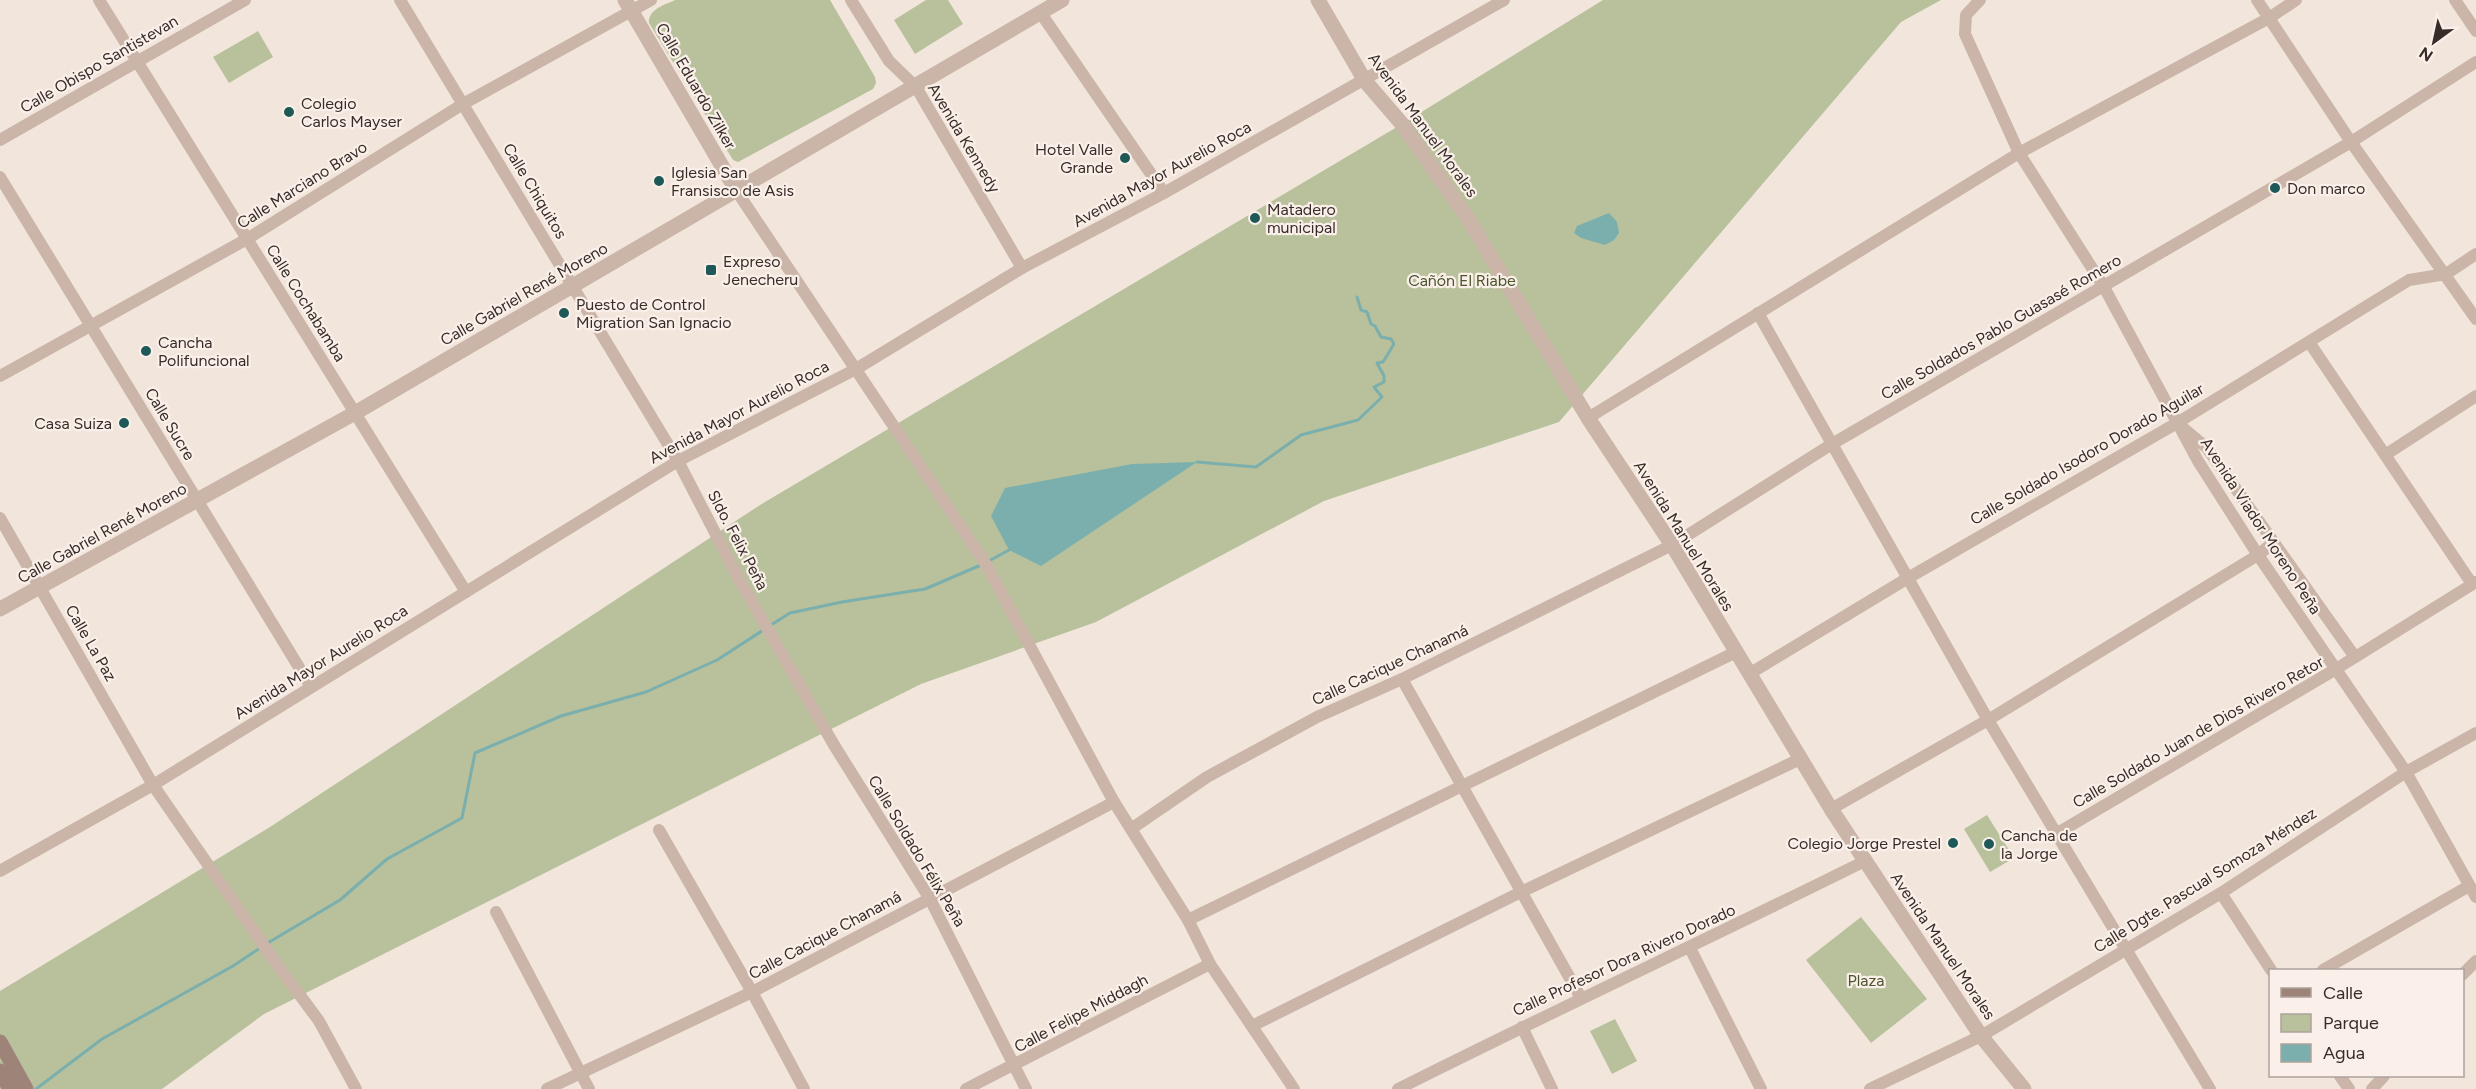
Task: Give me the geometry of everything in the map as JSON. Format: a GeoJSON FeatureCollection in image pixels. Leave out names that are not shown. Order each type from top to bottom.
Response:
{"type":"FeatureCollection","features":[{"type":"Feature","properties":{"kind":"main road"},"geometry":{"type":"LineString","coordinates":[[0,1042],[8,1079],[26,1089]]}},
{"type":"Feature","properties":{"kind":"street","name":"Calle Cochabamba"},"geometry":{"type":"LineString","coordinates":[[99,0],[466,592]]}},
{"type":"Feature","properties":{"kind":"street","name":"Calle Obispo Santistevan"},"geometry":{"type":"LineString","coordinates":[[0,140],[245,0]]}},
{"type":"Feature","properties":{"kind":"street","name":"Calle Chiquitos"},"geometry":{"type":"LineString","coordinates":[[400,0],[678,461]]}},
{"type":"Feature","properties":{"kind":"street","name":"Calle Marciano Bravo"},"geometry":{"type":"LineString","coordinates":[[0,375],[247,239],[463,104],[629,5],[651,0]]}},
{"type":"Feature","properties":{"kind":"street","name":"Avenida Kennedy"},"geometry":{"type":"LineString","coordinates":[[850,0],[888,61],[916,87],[1022,268]]}},
{"type":"Feature","properties":{"kind":"street","name":"Calle Gabriel René Moreno"},"geometry":{"type":"LineString","coordinates":[[0,609],[355,414],[1062,0]]}},
{"type":"Feature","properties":{"kind":"street","name":"Avenida Manuel Morales"},"geometry":{"type":"LineString","coordinates":[[1318,0],[1365,81],[1402,124],[1467,217],[1588,418],[1672,546],[1831,810],[1981,1036],[2024,1089]]}},
{"type":"Feature","properties":{"kind":"street","name":"Avenida Mayor Aurelio Roca"},"geometry":{"type":"LineString","coordinates":[[0,871],[153,785],[678,461],[856,369],[1022,268],[1164,193],[1365,81],[1504,0]]}},
{"type":"Feature","properties":{"kind":"street"},"geometry":{"type":"LineString","coordinates":[[1980,0],[1966,15],[1965,34],[2019,153],[2104,287],[2177,423]]}},
{"type":"Feature","properties":{"kind":"street"},"geometry":{"type":"LineString","coordinates":[[2257,0],[2351,142],[2476,319]]}},
{"type":"Feature","properties":{"kind":"street"},"geometry":{"type":"LineString","coordinates":[[1588,418],[2019,153],[2269,18],[2296,0]]}},
{"type":"Feature","properties":{"kind":"street"},"geometry":{"type":"LineString","coordinates":[[2456,0],[2476,31]]}},
{"type":"Feature","properties":{"kind":"street","name":"Calle Eduardo Zilker"},"geometry":{"type":"LineString","coordinates":[[629,5],[736,190],[985,563],[1114,802],[1188,921],[1210,964],[1294,1089]]}},
{"type":"Feature","properties":{"kind":"street"},"geometry":{"type":"LineString","coordinates":[[1040,12],[1164,193]]}},
{"type":"Feature","properties":{"kind":"street","name":"Calle Soldados Pablo Guasasé Romero"},"geometry":{"type":"LineString","coordinates":[[1672,546],[1832,444],[2351,142],[2476,62]]}},
{"type":"Feature","properties":{"kind":"street","name":"Calle Sucre"},"geometry":{"type":"LineString","coordinates":[[0,177],[311,687]]}},
{"type":"Feature","properties":{"kind":"street"},"geometry":{"type":"LineString","coordinates":[[2446,274],[2476,254]]}},
{"type":"Feature","properties":{"kind":"street","name":"Calle Soldado Isodoro Dorado Aguilar"},"geometry":{"type":"LineString","coordinates":[[1749,674],[1908,578],[2177,423],[2409,280],[2446,274]]}},
{"type":"Feature","properties":{"kind":"street"},"geometry":{"type":"LineString","coordinates":[[1758,313],[1988,720],[2210,1089]]}},
{"type":"Feature","properties":{"kind":"street"},"geometry":{"type":"LineString","coordinates":[[2309,342],[2474,583]]}},
{"type":"Feature","properties":{"kind":"street"},"geometry":{"type":"LineString","coordinates":[[2385,455],[2476,396]]}},
{"type":"Feature","properties":{"kind":"street","name":"Avenida Viador Moreno Peña"},"geometry":{"type":"LineString","coordinates":[[2177,423],[2206,448],[2355,657]]}},
{"type":"Feature","properties":{"kind":"street","name":"Avenida Viador Moreno Peña"},"geometry":{"type":"LineString","coordinates":[[2177,423],[2198,461],[2258,555],[2406,772],[2472,891]]}},
{"type":"Feature","properties":{"kind":"street","name":"Sldo. Felix Peña"},"geometry":{"type":"LineString","coordinates":[[678,461],[771,634]]}},
{"type":"Feature","properties":{"kind":"street","name":"Calle La Paz"},"geometry":{"type":"LineString","coordinates":[[0,518],[153,785],[271,956],[319,1021],[356,1089]]}},
{"type":"Feature","properties":{"kind":"street"},"geometry":{"type":"LineString","coordinates":[[1831,810],[1988,720],[2258,555],[2274,542]]}},
{"type":"Feature","properties":{"kind":"street","name":"Calle Cacique Chanamá"},"geometry":{"type":"LineString","coordinates":[[1131,829],[1207,777],[1317,717],[1401,679],[1672,546]]}},
{"type":"Feature","properties":{"kind":"street","name":"Calle Soldado Juan de Dios Rivero Retor"},"geometry":{"type":"LineString","coordinates":[[2056,834],[2336,669],[2474,583]]}},
{"type":"Feature","properties":{"kind":"street","name":"Calle Soldado Félix Peña"},"geometry":{"type":"LineString","coordinates":[[771,634],[834,745],[930,899],[1026,1089]]}},
{"type":"Feature","properties":{"kind":"street"},"geometry":{"type":"LineString","coordinates":[[1188,921],[1736,652]]}},
{"type":"Feature","properties":{"kind":"street"},"geometry":{"type":"LineString","coordinates":[[1401,679],[1581,998]]}},
{"type":"Feature","properties":{"kind":"street","name":"Calle Dgte. Pascual Somoza Méndez"},"geometry":{"type":"LineString","coordinates":[[1870,1089],[1981,1036],[2221,893],[2406,772],[2476,733]]}},
{"type":"Feature","properties":{"kind":"street"},"geometry":{"type":"LineString","coordinates":[[1252,1026],[1521,892],[1800,759]]}},
{"type":"Feature","properties":{"kind":"street","name":"Calle Cacique Chanamá"},"geometry":{"type":"LineString","coordinates":[[547,1089],[752,992],[1114,802]]}},
{"type":"Feature","properties":{"kind":"street"},"geometry":{"type":"LineString","coordinates":[[659,830],[752,992],[804,1089]]}},
{"type":"Feature","properties":{"kind":"street","name":"Calle Profesor Dora Rivero Dorado"},"geometry":{"type":"LineString","coordinates":[[1398,1089],[1866,861]]}},
{"type":"Feature","properties":{"kind":"street"},"geometry":{"type":"LineString","coordinates":[[2325,969],[2472,891]]}},
{"type":"Feature","properties":{"kind":"street"},"geometry":{"type":"LineString","coordinates":[[2221,893],[2270,969]]}},
{"type":"Feature","properties":{"kind":"street"},"geometry":{"type":"LineString","coordinates":[[496,912],[589,1089]]}},
{"type":"Feature","properties":{"kind":"street"},"geometry":{"type":"LineString","coordinates":[[1690,948],[1761,1089]]}},
{"type":"Feature","properties":{"kind":"street"},"geometry":{"type":"LineString","coordinates":[[2464,974],[2476,961]]}},
{"type":"Feature","properties":{"kind":"street","name":"Calle Felipe Middagh"},"geometry":{"type":"LineString","coordinates":[[966,1089],[1015,1066],[1210,964]]}},
{"type":"Feature","properties":{"kind":"street"},"geometry":{"type":"LineString","coordinates":[[1522,1027],[1552,1089]]}},
{"type":"Feature","properties":{"kind":"street"},"geometry":{"type":"LineString","coordinates":[[2372,1089],[2383,1077]]}},
{"type":"Feature","properties":{"kind":"green space"},"geometry":{"type":"Polygon","coordinates":[[[675,0],[830,0],[875,77],[876,83],[873,89],[738,162],[733,160],[649,23],[649,18],[654,11],[675,0]]]}},
{"type":"Feature","properties":{"kind":"green space"},"geometry":{"type":"Polygon","coordinates":[[[926,0],[948,0],[963,24],[915,54],[894,20],[926,0]]]}},
{"type":"Feature","properties":{"kind":"green space","name":"Cañón El Riabe"},"geometry":{"type":"Polygon","coordinates":[[[1603,0],[1941,0],[1901,22],[1559,422],[1324,501],[1096,622],[921,684],[264,1014],[162,1089],[0,1089],[0,991],[270,827],[760,505],[1402,124],[1603,0]]]}},
{"type":"Feature","properties":{"kind":"green space"},"geometry":{"type":"Polygon","coordinates":[[[258,31],[273,57],[229,83],[213,57],[258,31]]]}},
{"type":"Feature","properties":{"kind":"green space","name":"Cancha de la Jorge"},"geometry":{"type":"Polygon","coordinates":[[[1987,815],[2014,858],[1990,872],[1964,829],[1987,815]]]}},
{"type":"Feature","properties":{"kind":"green space","name":"Plaza"},"geometry":{"type":"Polygon","coordinates":[[[1861,917],[1927,999],[1871,1043],[1806,960],[1861,917]]]}},
{"type":"Feature","properties":{"kind":"green space"},"geometry":{"type":"Polygon","coordinates":[[[1615,1019],[1637,1061],[1612,1074],[1590,1031],[1615,1019]]]}},
{"type":"Feature","properties":{"kind":"water"},"geometry":{"type":"Polygon","coordinates":[[[1609,213],[1617,222],[1619,233],[1614,240],[1605,245],[1581,238],[1574,233],[1577,226],[1609,213]]]}},
{"type":"Feature","properties":{"kind":"water"},"geometry":{"type":"Polygon","coordinates":[[[1197,462],[1041,566],[1009,550],[991,516],[1005,488],[1132,464],[1197,462]]]}},
{"type":"Feature","properties":{"kind":"waterway"},"geometry":{"type":"LineString","coordinates":[[1197,462],[1256,467],[1301,435],[1358,420],[1382,397],[1374,387],[1384,382],[1384,376],[1377,363],[1383,362],[1394,344],[1391,339],[1381,337],[1375,326],[1371,324],[1367,312],[1361,310],[1357,297]]}},
{"type":"Feature","properties":{"kind":"waterway"},"geometry":{"type":"LineString","coordinates":[[987,562],[1009,550]]}},
{"type":"Feature","properties":{"kind":"waterway"},"geometry":{"type":"LineString","coordinates":[[771,625],[790,613],[925,589],[981,565]]}},
{"type":"Feature","properties":{"kind":"waterway"},"geometry":{"type":"LineString","coordinates":[[266,944],[340,900],[387,859],[462,818],[475,753],[561,716],[646,692],[717,660],[765,629]]}},
{"type":"Feature","properties":{"kind":"waterway"},"geometry":{"type":"LineString","coordinates":[[36,1089],[102,1039],[233,966],[260,948]]}},
{"type":"Feature","properties":{"kind":"place","name":"Colegio Carlos Mayser"},"geometry":{"type":"Point","coordinates":[289,112]}},
{"type":"Feature","properties":{"kind":"place","name":"Hotel Valle Grande"},"geometry":{"type":"Point","coordinates":[1125,158]}},
{"type":"Feature","properties":{"kind":"place","name":"Iglesia San Fransisco de Asis"},"geometry":{"type":"Point","coordinates":[659,181]}},
{"type":"Feature","properties":{"kind":"place","name":"Don marco"},"geometry":{"type":"Point","coordinates":[2275,188]}},
{"type":"Feature","properties":{"kind":"place","name":"Matadero municipal"},"geometry":{"type":"Point","coordinates":[1255,218]}},
{"type":"Feature","properties":{"kind":"place","name":"Expreso Jenecheru"},"geometry":{"type":"Point","coordinates":[711,270]}},
{"type":"Feature","properties":{"kind":"place","name":"Puesto de Control Migration San Ignacio"},"geometry":{"type":"Point","coordinates":[564,313]}},
{"type":"Feature","properties":{"kind":"place","name":"Cancha Polifuncional"},"geometry":{"type":"Point","coordinates":[146,351]}},
{"type":"Feature","properties":{"kind":"place","name":"Casa Suiza"},"geometry":{"type":"Point","coordinates":[124,423]}},
{"type":"Feature","properties":{"kind":"place","name":"Colegio Jorge Prestel"},"geometry":{"type":"Point","coordinates":[1953,843]}},
{"type":"Feature","properties":{"kind":"place","name":"Cancha de la Jorge"},"geometry":{"type":"Point","coordinates":[1989,844]}}]}
